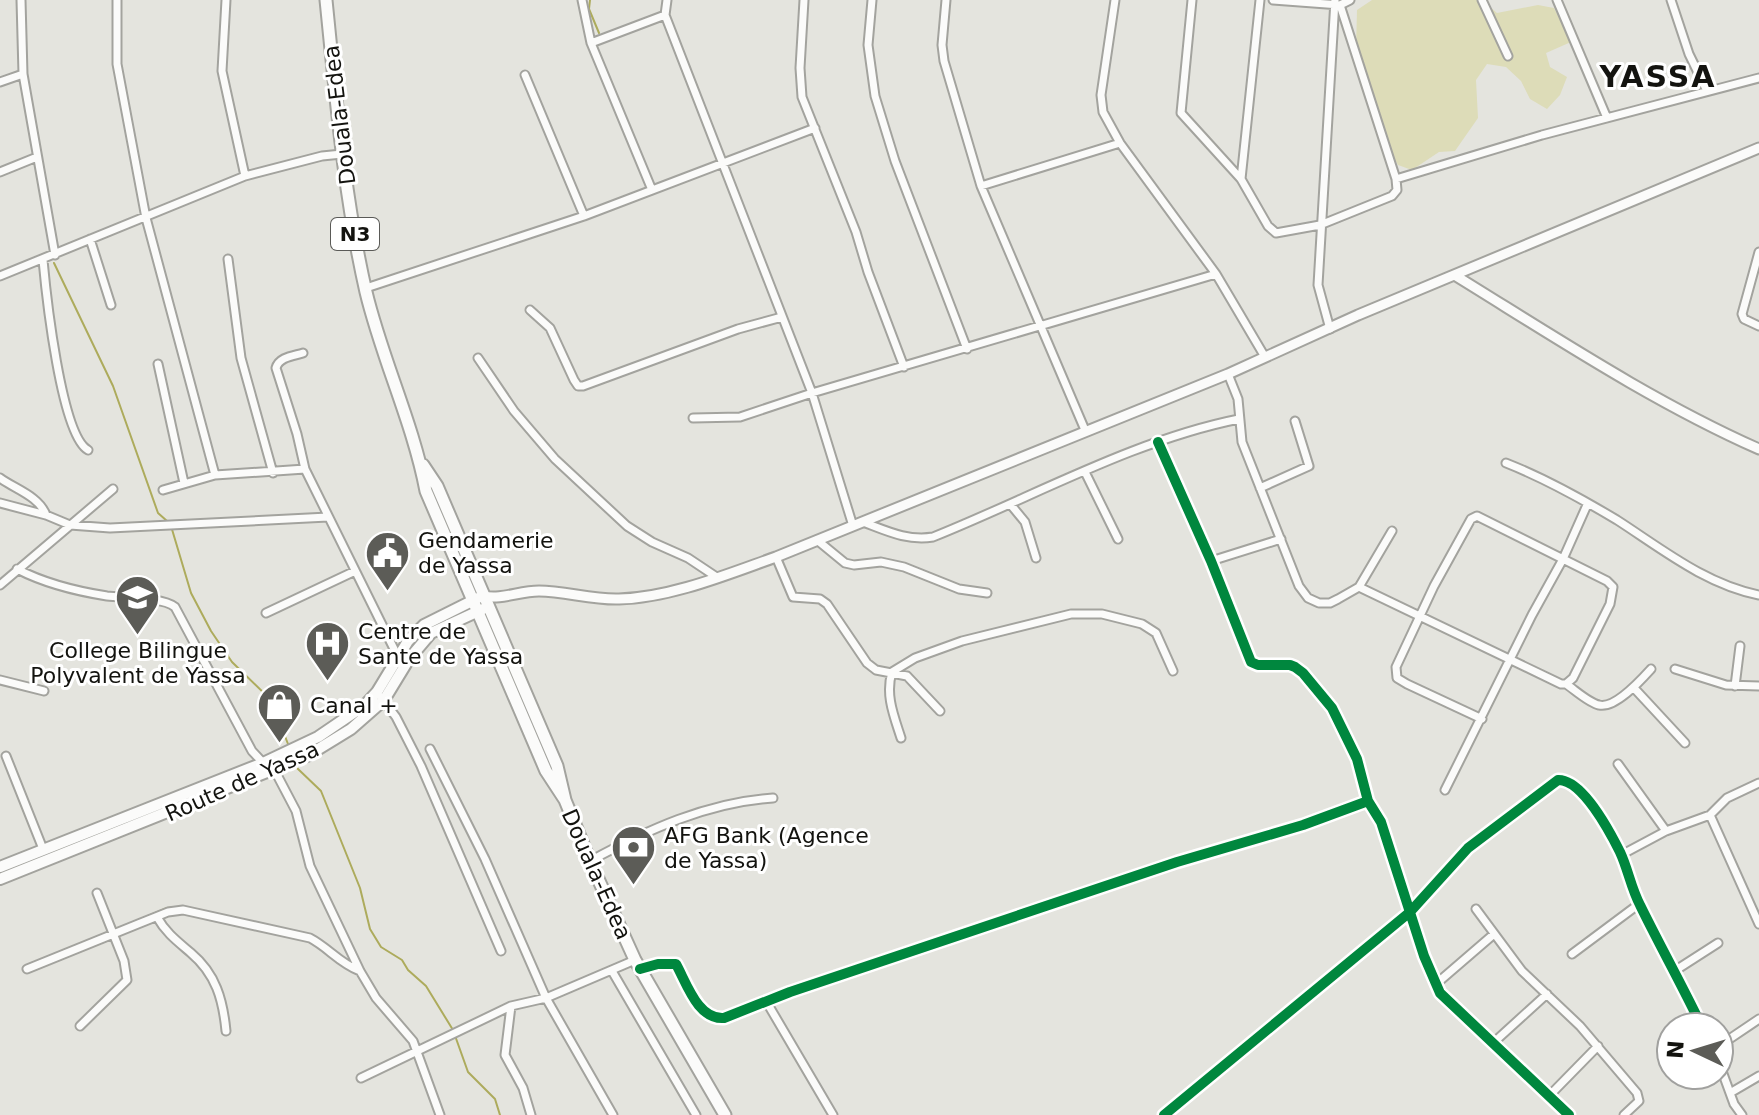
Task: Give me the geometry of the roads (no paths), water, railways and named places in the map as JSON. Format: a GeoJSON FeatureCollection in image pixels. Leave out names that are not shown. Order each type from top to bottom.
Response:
{"type":"FeatureCollection","features":[{"type":"Feature","properties":{"kind":"highway","name":"Douala-Edea"},"geometry":{"type":"LineString","coordinates":[[326,0],[342,154],[366,288],[377,336],[420,461],[437,486],[484,602],[557,766],[565,800],[590,861],[637,964],[725,1115]]}},
{"type":"Feature","properties":{"kind":"main road"},"geometry":{"type":"LineString","coordinates":[[484,602],[541,591],[618,600],[718,578],[1228,374],[1759,148]]}},
{"type":"Feature","properties":{"kind":"main road"},"geometry":{"type":"LineString","coordinates":[[1456,276],[1633,384],[1759,449]]}},
{"type":"Feature","properties":{"kind":"main road","name":"Route de Yassa"},"geometry":{"type":"LineString","coordinates":[[0,867],[263,763],[331,730],[380,696],[398,657],[424,625],[484,602]]}},
{"type":"Feature","properties":{"kind":"main road","name":"Route de Yassa"},"geometry":{"type":"LineString","coordinates":[[0,879],[307,756],[351,729],[431,633],[484,602]]}},
{"type":"Feature","properties":{"kind":"main road"},"geometry":{"type":"LineString","coordinates":[[76,835],[80,848]]}},
{"type":"Feature","properties":{"kind":"street"},"geometry":{"type":"LineString","coordinates":[[21,0],[23,74],[55,255]]}},
{"type":"Feature","properties":{"kind":"street"},"geometry":{"type":"LineString","coordinates":[[117,0],[117,64],[146,218],[215,475]]}},
{"type":"Feature","properties":{"kind":"street"},"geometry":{"type":"LineString","coordinates":[[226,0],[222,71],[245,176]]}},
{"type":"Feature","properties":{"kind":"street"},"geometry":{"type":"LineString","coordinates":[[582,0],[591,43],[652,190]]}},
{"type":"Feature","properties":{"kind":"street"},"geometry":{"type":"LineString","coordinates":[[667,0],[665,15],[812,393],[858,524],[917,540],[933,537],[1158,442],[1200,427],[1239,419]]}},
{"type":"Feature","properties":{"kind":"street"},"geometry":{"type":"LineString","coordinates":[[804,0],[802,97],[856,232],[904,367]]}},
{"type":"Feature","properties":{"kind":"street"},"geometry":{"type":"LineString","coordinates":[[872,0],[868,45],[875,96],[900,175],[967,349]]}},
{"type":"Feature","properties":{"kind":"street"},"geometry":{"type":"LineString","coordinates":[[946,0],[942,45],[944,61],[981,186],[1085,430]]}},
{"type":"Feature","properties":{"kind":"street"},"geometry":{"type":"LineString","coordinates":[[1115,0],[1101,105],[1120,143],[1216,274],[1265,357]]}},
{"type":"Feature","properties":{"kind":"street"},"geometry":{"type":"LineString","coordinates":[[1192,0],[1181,113],[1241,179],[1276,233],[1320,225],[1392,196],[1397,190],[1396,179],[1336,3]]}},
{"type":"Feature","properties":{"kind":"street"},"geometry":{"type":"LineString","coordinates":[[1241,179],[1260,0]]}},
{"type":"Feature","properties":{"kind":"street"},"geometry":{"type":"LineString","coordinates":[[1273,0],[1336,3],[1350,0]]}},
{"type":"Feature","properties":{"kind":"street"},"geometry":{"type":"LineString","coordinates":[[1482,0],[1508,56]]}},
{"type":"Feature","properties":{"kind":"street"},"geometry":{"type":"LineString","coordinates":[[1557,0],[1607,118]]}},
{"type":"Feature","properties":{"kind":"street"},"geometry":{"type":"LineString","coordinates":[[1671,0],[1689,54],[1707,91]]}},
{"type":"Feature","properties":{"kind":"street"},"geometry":{"type":"LineString","coordinates":[[1330,329],[1318,285],[1336,3]]}},
{"type":"Feature","properties":{"kind":"street"},"geometry":{"type":"LineString","coordinates":[[591,43],[665,15]]}},
{"type":"Feature","properties":{"kind":"street"},"geometry":{"type":"LineString","coordinates":[[0,82],[23,74]]}},
{"type":"Feature","properties":{"kind":"street"},"geometry":{"type":"LineString","coordinates":[[525,75],[584,216]]}},
{"type":"Feature","properties":{"kind":"street"},"geometry":{"type":"LineString","coordinates":[[1396,179],[1759,78]]}},
{"type":"Feature","properties":{"kind":"street"},"geometry":{"type":"LineString","coordinates":[[366,288],[584,216],[815,128]]}},
{"type":"Feature","properties":{"kind":"street"},"geometry":{"type":"LineString","coordinates":[[981,186],[1120,143]]}},
{"type":"Feature","properties":{"kind":"street"},"geometry":{"type":"LineString","coordinates":[[0,276],[245,176],[322,156],[342,154]]}},
{"type":"Feature","properties":{"kind":"street"},"geometry":{"type":"LineString","coordinates":[[0,172],[37,157]]}},
{"type":"Feature","properties":{"kind":"street"},"geometry":{"type":"LineString","coordinates":[[90,239],[111,305]]}},
{"type":"Feature","properties":{"kind":"street"},"geometry":{"type":"LineString","coordinates":[[1759,252],[1742,314],[1744,319],[1759,326]]}},
{"type":"Feature","properties":{"kind":"street"},"geometry":{"type":"LineString","coordinates":[[228,259],[241,358],[273,473]]}},
{"type":"Feature","properties":{"kind":"street"},"geometry":{"type":"LineString","coordinates":[[43,260],[50,329],[59,371],[71,420],[81,445],[88,450]]}},
{"type":"Feature","properties":{"kind":"street"},"geometry":{"type":"LineString","coordinates":[[693,418],[740,417],[1216,274]]}},
{"type":"Feature","properties":{"kind":"street"},"geometry":{"type":"LineString","coordinates":[[530,310],[550,328],[578,386],[738,329],[782,317]]}},
{"type":"Feature","properties":{"kind":"street"},"geometry":{"type":"LineString","coordinates":[[303,353],[284,358],[276,368],[305,469],[353,572],[398,657]]}},
{"type":"Feature","properties":{"kind":"street"},"geometry":{"type":"LineString","coordinates":[[478,358],[514,411],[555,459],[627,526],[652,542],[688,558],[718,578]]}},
{"type":"Feature","properties":{"kind":"street"},"geometry":{"type":"LineString","coordinates":[[158,364],[184,483]]}},
{"type":"Feature","properties":{"kind":"street"},"geometry":{"type":"LineString","coordinates":[[1228,374],[1238,399],[1242,442],[1299,586],[1308,598],[1323,604],[1330,603],[1359,587],[1392,531]]}},
{"type":"Feature","properties":{"kind":"street"},"geometry":{"type":"LineString","coordinates":[[1260,488],[1309,466],[1295,421]]}},
{"type":"Feature","properties":{"kind":"street"},"geometry":{"type":"LineString","coordinates":[[1158,442],[1211,561],[1251,662],[1258,665],[1290,665],[1303,673],[1320,692],[1349,740],[1368,801],[1381,822],[1436,984],[1448,1003],[1569,1115]]}},
{"type":"Feature","properties":{"kind":"street"},"geometry":{"type":"LineString","coordinates":[[1506,463],[1614,518],[1717,583],[1759,595]]}},
{"type":"Feature","properties":{"kind":"street"},"geometry":{"type":"LineString","coordinates":[[163,490],[215,475],[305,469]]}},
{"type":"Feature","properties":{"kind":"street"},"geometry":{"type":"LineString","coordinates":[[1085,472],[1118,539]]}},
{"type":"Feature","properties":{"kind":"street"},"geometry":{"type":"LineString","coordinates":[[0,478],[30,496],[44,508],[46,515]]}},
{"type":"Feature","properties":{"kind":"street"},"geometry":{"type":"LineString","coordinates":[[0,585],[113,489]]}},
{"type":"Feature","properties":{"kind":"street"},"geometry":{"type":"LineString","coordinates":[[0,503],[70,525],[110,528],[328,517]]}},
{"type":"Feature","properties":{"kind":"street"},"geometry":{"type":"LineString","coordinates":[[1011,505],[1025,522],[1036,558]]}},
{"type":"Feature","properties":{"kind":"street"},"geometry":{"type":"LineString","coordinates":[[1445,790],[1563,559],[1587,505]]}},
{"type":"Feature","properties":{"kind":"street"},"geometry":{"type":"LineString","coordinates":[[1482,719],[1397,678],[1396,667],[1460,537],[1471,519],[1477,516],[1607,581],[1613,587],[1613,593],[1573,678],[1566,684]]}},
{"type":"Feature","properties":{"kind":"street"},"geometry":{"type":"LineString","coordinates":[[1211,561],[1281,539]]}},
{"type":"Feature","properties":{"kind":"street"},"geometry":{"type":"LineString","coordinates":[[817,540],[845,563],[881,562],[904,567],[959,589],[987,593]]}},
{"type":"Feature","properties":{"kind":"street"},"geometry":{"type":"LineString","coordinates":[[776,557],[793,597],[820,599],[827,604],[867,663],[876,670],[907,676],[940,711]]}},
{"type":"Feature","properties":{"kind":"street"},"geometry":{"type":"LineString","coordinates":[[17,569],[40,582],[171,604],[252,751],[275,771],[296,811],[310,866],[360,971],[376,998],[413,1041],[440,1115]]}},
{"type":"Feature","properties":{"kind":"street"},"geometry":{"type":"LineString","coordinates":[[266,613],[353,572]]}},
{"type":"Feature","properties":{"kind":"street"},"geometry":{"type":"LineString","coordinates":[[1359,587],[1554,682],[1566,684],[1598,706],[1634,688],[1651,669]]}},
{"type":"Feature","properties":{"kind":"street"},"geometry":{"type":"LineString","coordinates":[[901,738],[891,706],[889,689],[892,672],[915,658],[962,641],[1071,614],[1102,614],[1142,624],[1156,633],[1173,671]]}},
{"type":"Feature","properties":{"kind":"street"},"geometry":{"type":"LineString","coordinates":[[1735,686],[1740,646]]}},
{"type":"Feature","properties":{"kind":"street"},"geometry":{"type":"LineString","coordinates":[[1675,669],[1708,681],[1759,686]]}},
{"type":"Feature","properties":{"kind":"street"},"geometry":{"type":"LineString","coordinates":[[0,680],[44,691]]}},
{"type":"Feature","properties":{"kind":"street"},"geometry":{"type":"LineString","coordinates":[[1634,688],[1685,743]]}},
{"type":"Feature","properties":{"kind":"street"},"geometry":{"type":"LineString","coordinates":[[380,696],[396,717],[421,766],[501,951]]}},
{"type":"Feature","properties":{"kind":"street"},"geometry":{"type":"LineString","coordinates":[[430,749],[485,859],[546,998],[613,1115]]}},
{"type":"Feature","properties":{"kind":"street"},"geometry":{"type":"LineString","coordinates":[[6,756],[43,849]]}},
{"type":"Feature","properties":{"kind":"street"},"geometry":{"type":"LineString","coordinates":[[1618,764],[1666,831]]}},
{"type":"Feature","properties":{"kind":"street"},"geometry":{"type":"LineString","coordinates":[[1164,1115],[1410,912],[1468,848],[1558,780],[1571,782],[1577,787],[1601,820],[1621,855],[1639,904],[1695,1011]]}},
{"type":"Feature","properties":{"kind":"street"},"geometry":{"type":"LineString","coordinates":[[1621,855],[1666,831],[1710,815],[1727,798],[1759,783]]}},
{"type":"Feature","properties":{"kind":"street"},"geometry":{"type":"LineString","coordinates":[[590,861],[645,832],[676,820],[743,800],[773,798]]}},
{"type":"Feature","properties":{"kind":"street"},"geometry":{"type":"LineString","coordinates":[[361,1078],[511,1006],[546,998],[637,964],[676,964],[700,1008],[716,1019],[724,1018],[1177,862],[1303,825],[1368,801]]}},
{"type":"Feature","properties":{"kind":"street"},"geometry":{"type":"LineString","coordinates":[[1710,815],[1759,924]]}},
{"type":"Feature","properties":{"kind":"street"},"geometry":{"type":"LineString","coordinates":[[80,1026],[127,980],[128,973],[97,893]]}},
{"type":"Feature","properties":{"kind":"street"},"geometry":{"type":"LineString","coordinates":[[1572,954],[1639,904]]}},
{"type":"Feature","properties":{"kind":"street"},"geometry":{"type":"LineString","coordinates":[[1476,909],[1522,971],[1598,1046],[1639,1097],[1639,1101],[1624,1115]]}},
{"type":"Feature","properties":{"kind":"street"},"geometry":{"type":"LineString","coordinates":[[27,969],[157,917],[183,910],[310,938],[324,945],[337,960],[360,971]]}},
{"type":"Feature","properties":{"kind":"street"},"geometry":{"type":"LineString","coordinates":[[157,917],[164,930],[193,954],[214,980],[224,1008],[226,1031]]}},
{"type":"Feature","properties":{"kind":"street"},"geometry":{"type":"LineString","coordinates":[[1436,984],[1494,934]]}},
{"type":"Feature","properties":{"kind":"street"},"geometry":{"type":"LineString","coordinates":[[1676,970],[1718,943]]}},
{"type":"Feature","properties":{"kind":"street"},"geometry":{"type":"LineString","coordinates":[[612,971],[696,1115]]}},
{"type":"Feature","properties":{"kind":"street"},"geometry":{"type":"LineString","coordinates":[[1492,1044],[1547,994]]}},
{"type":"Feature","properties":{"kind":"street"},"geometry":{"type":"LineString","coordinates":[[766,1001],[833,1115]]}},
{"type":"Feature","properties":{"kind":"street"},"geometry":{"type":"LineString","coordinates":[[511,1006],[505,1055],[523,1088],[531,1115]]}},
{"type":"Feature","properties":{"kind":"street"},"geometry":{"type":"LineString","coordinates":[[1735,1035],[1759,1019]]}},
{"type":"Feature","properties":{"kind":"street"},"geometry":{"type":"LineString","coordinates":[[1549,1096],[1598,1046]]}},
{"type":"Feature","properties":{"kind":"street"},"geometry":{"type":"LineString","coordinates":[[1742,1115],[1730,1093],[1759,1076]]}},
{"type":"Feature","properties":{"kind":"waterway"},"geometry":{"type":"LineString","coordinates":[[590,0],[589,9],[599,33]]}},
{"type":"Feature","properties":{"kind":"waterway"},"geometry":{"type":"LineString","coordinates":[[54,263],[113,386],[158,513],[167,521]]}},
{"type":"Feature","properties":{"kind":"waterway"},"geometry":{"type":"LineString","coordinates":[[171,526],[191,593],[211,631],[232,662],[271,700],[288,744]]}},
{"type":"Feature","properties":{"kind":"waterway"},"geometry":{"type":"LineString","coordinates":[[297,768],[321,791],[360,888],[370,929],[381,947],[402,960],[426,986],[453,1030],[468,1072],[495,1099],[500,1115]]}},
{"type":"Feature","properties":{"kind":"waterway"},"geometry":{"type":"LineString","coordinates":[[148,916],[177,907]]}},
{"type":"Feature","properties":{"kind":"place","name":"Gendamerie de Yassa"},"geometry":{"type":"Point","coordinates":[387,592]}},
{"type":"Feature","properties":{"kind":"place","name":"College Bilingue Polyvalent de Yassa"},"geometry":{"type":"Point","coordinates":[138,636]}},
{"type":"Feature","properties":{"kind":"place","name":"Centre de Sante de Yassa"},"geometry":{"type":"Point","coordinates":[327,683]}},
{"type":"Feature","properties":{"kind":"place","name":"Canal +"},"geometry":{"type":"Point","coordinates":[279,744]}},
{"type":"Feature","properties":{"kind":"place","name":"AFG Bank (Agence de Yassa)"},"geometry":{"type":"Point","coordinates":[633,887]}},
{"type":"Feature","properties":{"kind":"district","name":"YASSA"},"geometry":{"type":"Point","coordinates":[1658,77]}}]}
